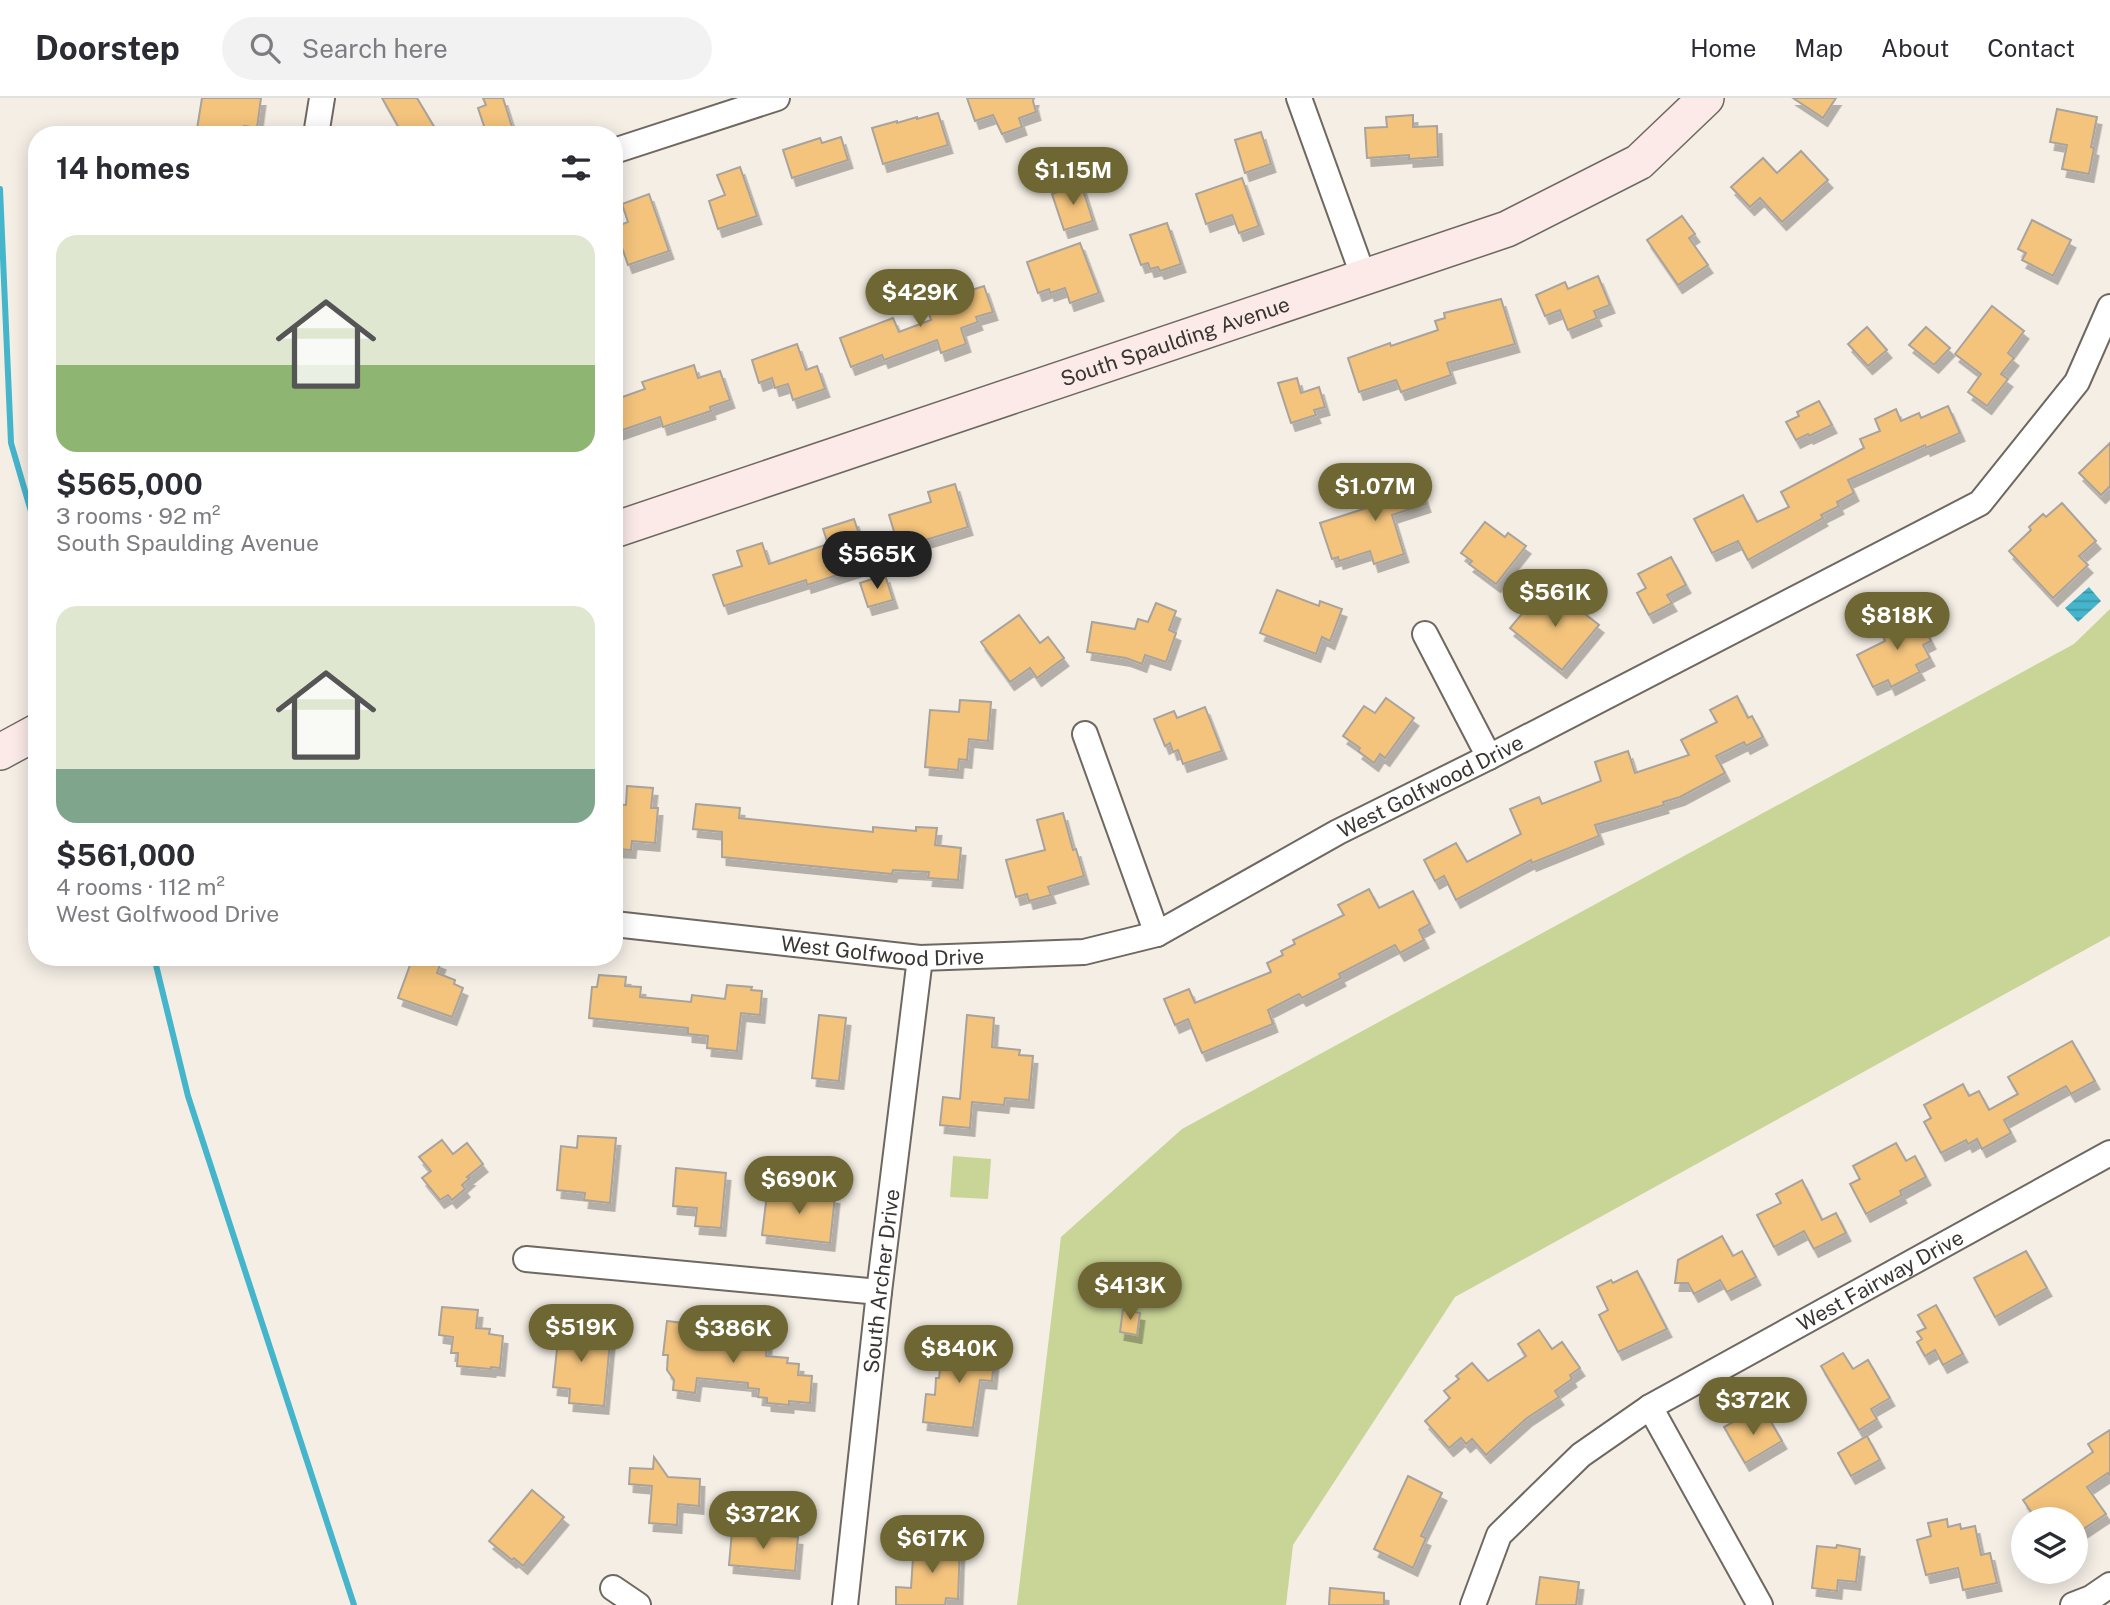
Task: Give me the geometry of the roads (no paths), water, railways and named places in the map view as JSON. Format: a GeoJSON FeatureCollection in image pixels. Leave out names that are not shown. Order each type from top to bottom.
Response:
{"type":"FeatureCollection","features":[{"type":"Feature","properties":{"kind":"street"},"geometry":{"type":"LineString","coordinates":[[317,126],[322,98]]}},
{"type":"Feature","properties":{"kind":"street"},"geometry":{"type":"LineString","coordinates":[[623,148],[777,98]]}},
{"type":"Feature","properties":{"kind":"street"},"geometry":{"type":"LineString","coordinates":[[1299,98],[1364,278]]}},
{"type":"Feature","properties":{"kind":"street","name":"South Spaulding Avenue"},"geometry":{"type":"LineString","coordinates":[[623,527],[1507,229],[1639,162],[1706,98]]}},
{"type":"Feature","properties":{"kind":"street","name":"West Golfwood Drive"},"geometry":{"type":"LineString","coordinates":[[623,926],[920,958],[1084,952],[1157,934],[1338,832],[1489,757],[1980,503],[2077,382],[2110,307]]}},
{"type":"Feature","properties":{"kind":"street"},"geometry":{"type":"LineString","coordinates":[[1425,634],[1489,757]]}},
{"type":"Feature","properties":{"kind":"street"},"geometry":{"type":"LineString","coordinates":[[1085,734],[1157,934]]}},
{"type":"Feature","properties":{"kind":"street"},"geometry":{"type":"LineString","coordinates":[[0,752],[28,737]]}},
{"type":"Feature","properties":{"kind":"street","name":"South Archer Drive"},"geometry":{"type":"LineString","coordinates":[[845,1605],[878,1292],[920,958]]}},
{"type":"Feature","properties":{"kind":"street","name":"West Fairway Drive"},"geometry":{"type":"LineString","coordinates":[[1473,1605],[1499,1535],[1581,1455],[1650,1407],[2110,1153]]}},
{"type":"Feature","properties":{"kind":"street"},"geometry":{"type":"LineString","coordinates":[[526,1259],[878,1292]]}},
{"type":"Feature","properties":{"kind":"street"},"geometry":{"type":"LineString","coordinates":[[1650,1407],[1759,1605]]}},
{"type":"Feature","properties":{"kind":"street"},"geometry":{"type":"LineString","coordinates":[[2073,1605],[2091,1598],[2110,1584]]}},
{"type":"Feature","properties":{"kind":"street"},"geometry":{"type":"LineString","coordinates":[[613,1588],[638,1605]]}},
{"type":"Feature","properties":{"kind":"water"},"geometry":{"type":"Polygon","coordinates":[[[2089,587],[2101,601],[2078,622],[2065,608],[2089,587]]]}},
{"type":"Feature","properties":{"kind":"waterway"},"geometry":{"type":"LineString","coordinates":[[0,189],[11,443],[28,501]]}},
{"type":"Feature","properties":{"kind":"waterway"},"geometry":{"type":"LineString","coordinates":[[156,966],[188,1096],[354,1605]]}}]}
